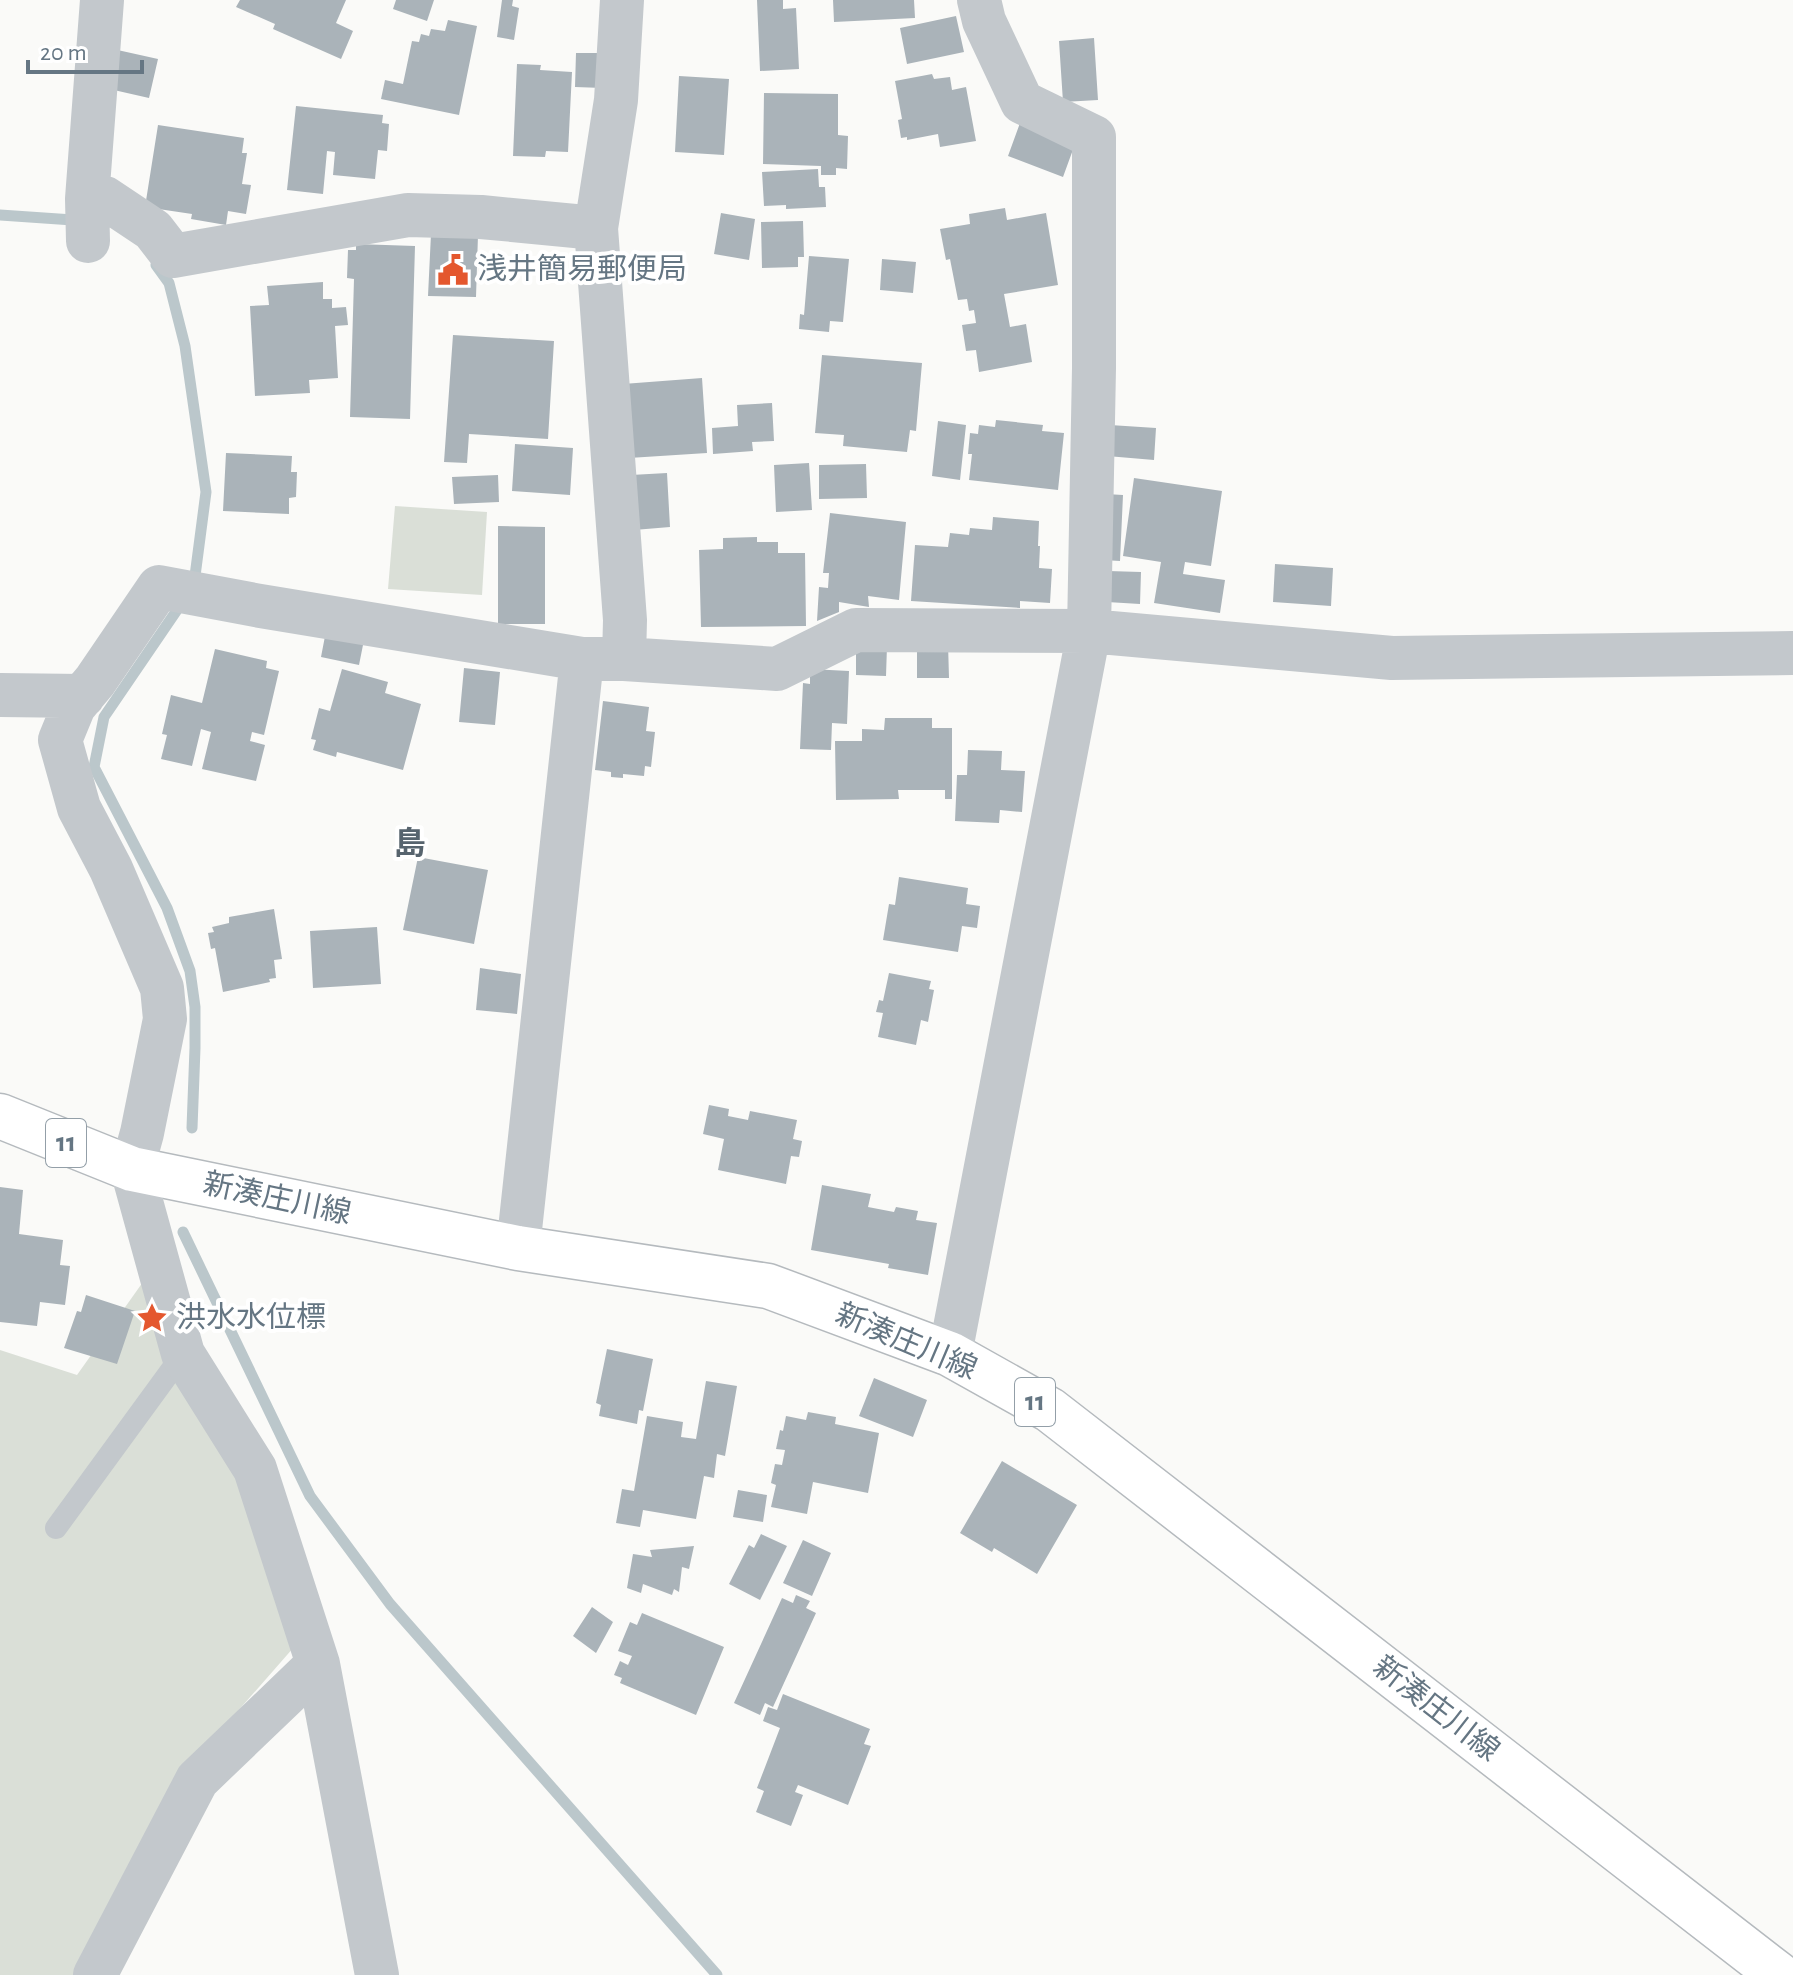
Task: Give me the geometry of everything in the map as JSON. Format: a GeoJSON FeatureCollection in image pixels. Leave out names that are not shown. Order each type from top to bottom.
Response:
{"type":"FeatureCollection","features":[{"type":"Feature","properties":{"kind":"main road","name":"新湊庄川線"},"geometry":{"type":"LineString","coordinates":[[0,1116],[132,1169],[518,1248],[768,1286],[950,1354],[1050,1410],[1779,1975]]}},
{"type":"Feature","properties":{"kind":"street"},"geometry":{"type":"LineString","coordinates":[[102,0],[88,220],[105,198],[153,230],[173,256],[408,215],[481,217],[596,228]]}},
{"type":"Feature","properties":{"kind":"street"},"geometry":{"type":"LineString","coordinates":[[518,1248],[603,659],[625,620],[596,228],[616,100],[622,0]]}},
{"type":"Feature","properties":{"kind":"street"},"geometry":{"type":"LineString","coordinates":[[950,1354],[1089,631],[1094,137],[1022,102],[984,21],[979,0]]}},
{"type":"Feature","properties":{"kind":"street"},"geometry":{"type":"LineString","coordinates":[[377,1975],[318,1664],[255,1469],[183,1354],[132,1169],[165,1019],[162,988],[111,869],[79,808],[60,740],[74,706],[95,681],[159,587],[255,605],[603,659],[777,669],[856,630],[1089,631],[1392,658],[1793,653]]}},
{"type":"Feature","properties":{"kind":"street"},"geometry":{"type":"LineString","coordinates":[[0,695],[83,696]]}},
{"type":"Feature","properties":{"kind":"street"},"geometry":{"type":"LineString","coordinates":[[95,1975],[197,1780],[318,1664]]}},
{"type":"Feature","properties":{"kind":"lane"},"geometry":{"type":"LineString","coordinates":[[56,1528],[183,1354]]}},
{"type":"Feature","properties":{"kind":"shaded area"},"geometry":{"type":"Polygon","coordinates":[[[395,506],[487,512],[482,595],[388,589],[395,506]]]}},
{"type":"Feature","properties":{"kind":"shaded area"},"geometry":{"type":"Polygon","coordinates":[[[155,1265],[322,1615],[181,1776],[79,1975],[0,1975],[0,1350],[77,1375],[155,1265]]]}},
{"type":"Feature","properties":{"kind":"building"},"geometry":{"type":"Polygon","coordinates":[[[240,0],[346,0],[336,23],[353,31],[341,59],[273,29],[275,24],[236,7],[240,0]]]}},
{"type":"Feature","properties":{"kind":"building"},"geometry":{"type":"Polygon","coordinates":[[[396,0],[434,0],[427,21],[393,9],[396,0]]]}},
{"type":"Feature","properties":{"kind":"building"},"geometry":{"type":"Polygon","coordinates":[[[502,0],[513,0],[512,6],[519,8],[514,40],[497,37],[502,0]]]}},
{"type":"Feature","properties":{"kind":"building"},"geometry":{"type":"Polygon","coordinates":[[[757,0],[783,0],[783,9],[796,8],[799,69],[760,71],[757,0]]]}},
{"type":"Feature","properties":{"kind":"building"},"geometry":{"type":"Polygon","coordinates":[[[833,0],[914,0],[915,18],[834,22],[833,0]]]}},
{"type":"Feature","properties":{"kind":"building"},"geometry":{"type":"Polygon","coordinates":[[[956,16],[964,52],[907,64],[900,28],[956,16]]]}},
{"type":"Feature","properties":{"kind":"building"},"geometry":{"type":"Polygon","coordinates":[[[448,20],[477,26],[459,115],[381,99],[385,80],[403,84],[412,41],[419,42],[421,34],[429,36],[431,29],[445,31],[448,20]]]}},
{"type":"Feature","properties":{"kind":"building"},"geometry":{"type":"Polygon","coordinates":[[[1094,38],[1098,100],[1063,102],[1059,41],[1094,38]]]}},
{"type":"Feature","properties":{"kind":"building"},"geometry":{"type":"Polygon","coordinates":[[[113,49],[158,59],[149,98],[105,88],[113,49]]]}},
{"type":"Feature","properties":{"kind":"building"},"geometry":{"type":"Polygon","coordinates":[[[576,53],[604,53],[603,88],[575,87],[576,53]]]}},
{"type":"Feature","properties":{"kind":"building"},"geometry":{"type":"Polygon","coordinates":[[[517,64],[541,65],[540,70],[572,72],[568,152],[546,151],[545,157],[513,156],[517,64]]]}},
{"type":"Feature","properties":{"kind":"building"},"geometry":{"type":"Polygon","coordinates":[[[932,74],[934,79],[950,77],[952,90],[966,87],[976,141],[940,147],[938,134],[907,140],[907,137],[901,138],[898,120],[902,119],[895,81],[932,74]]]}},
{"type":"Feature","properties":{"kind":"building"},"geometry":{"type":"Polygon","coordinates":[[[679,76],[729,79],[724,155],[675,152],[679,76]]]}},
{"type":"Feature","properties":{"kind":"building"},"geometry":{"type":"Polygon","coordinates":[[[764,93],[838,94],[838,135],[848,136],[847,169],[836,168],[836,175],[821,175],[821,166],[763,164],[764,93]]]}},
{"type":"Feature","properties":{"kind":"building"},"geometry":{"type":"Polygon","coordinates":[[[296,106],[383,115],[382,123],[389,124],[387,151],[378,150],[375,179],[333,175],[335,152],[327,151],[323,194],[287,190],[296,106]]]}},
{"type":"Feature","properties":{"kind":"building"},"geometry":{"type":"Polygon","coordinates":[[[1020,123],[1075,144],[1063,177],[1008,156],[1020,123]]]}},
{"type":"Feature","properties":{"kind":"building"},"geometry":{"type":"Polygon","coordinates":[[[158,125],[244,138],[242,153],[247,153],[242,184],[251,185],[246,214],[228,211],[226,225],[191,219],[192,214],[145,207],[158,125]]]}},
{"type":"Feature","properties":{"kind":"building"},"geometry":{"type":"Polygon","coordinates":[[[818,169],[819,187],[825,187],[826,207],[786,209],[786,205],[764,206],[762,172],[818,169]]]}},
{"type":"Feature","properties":{"kind":"building"},"geometry":{"type":"Polygon","coordinates":[[[1005,208],[1007,220],[1046,213],[1058,285],[1004,294],[1010,327],[1026,324],[1032,362],[979,372],[976,350],[966,351],[962,325],[976,323],[974,310],[969,311],[967,299],[958,300],[940,229],[970,224],[969,214],[1005,208]]]}},
{"type":"Feature","properties":{"kind":"building"},"geometry":{"type":"Polygon","coordinates":[[[721,213],[755,219],[749,260],[714,254],[721,213]]]}},
{"type":"Feature","properties":{"kind":"building"},"geometry":{"type":"Polygon","coordinates":[[[803,221],[804,257],[798,257],[798,267],[762,268],[761,222],[803,221]]]}},
{"type":"Feature","properties":{"kind":"building"},"geometry":{"type":"Polygon","coordinates":[[[431,234],[478,235],[476,297],[428,296],[431,234]]]}},
{"type":"Feature","properties":{"kind":"building"},"geometry":{"type":"Polygon","coordinates":[[[356,244],[415,246],[410,419],[350,417],[354,279],[347,278],[348,250],[356,250],[356,244]]]}},
{"type":"Feature","properties":{"kind":"building"},"geometry":{"type":"Polygon","coordinates":[[[809,256],[849,259],[843,322],[830,321],[829,332],[799,329],[800,314],[804,315],[809,256]]]}},
{"type":"Feature","properties":{"kind":"building"},"geometry":{"type":"Polygon","coordinates":[[[882,259],[916,262],[913,293],[880,290],[882,259]]]}},
{"type":"Feature","properties":{"kind":"building"},"geometry":{"type":"Polygon","coordinates":[[[323,282],[323,299],[332,299],[332,308],[346,307],[348,325],[335,326],[338,378],[309,380],[310,393],[255,396],[250,306],[269,305],[267,286],[323,282]]]}},
{"type":"Feature","properties":{"kind":"building"},"geometry":{"type":"Polygon","coordinates":[[[453,335],[554,341],[548,439],[469,434],[467,463],[444,462],[453,335]]]}},
{"type":"Feature","properties":{"kind":"building"},"geometry":{"type":"Polygon","coordinates":[[[822,355],[922,363],[916,431],[910,430],[907,452],[843,446],[844,435],[815,433],[822,355]]]}},
{"type":"Feature","properties":{"kind":"building"},"geometry":{"type":"Polygon","coordinates":[[[702,378],[707,453],[629,458],[623,384],[702,378]]]}},
{"type":"Feature","properties":{"kind":"building"},"geometry":{"type":"Polygon","coordinates":[[[772,403],[774,441],[752,442],[753,451],[713,454],[712,428],[738,426],[737,405],[772,403]]]}},
{"type":"Feature","properties":{"kind":"building"},"geometry":{"type":"Polygon","coordinates":[[[996,420],[1043,425],[1042,431],[1064,433],[1058,490],[969,480],[972,454],[968,454],[970,433],[978,434],[979,425],[995,427],[996,420]]]}},
{"type":"Feature","properties":{"kind":"building"},"geometry":{"type":"Polygon","coordinates":[[[938,421],[966,425],[960,480],[932,476],[938,421]]]}},
{"type":"Feature","properties":{"kind":"building"},"geometry":{"type":"Polygon","coordinates":[[[1110,425],[1156,428],[1154,460],[1107,456],[1110,425]]]}},
{"type":"Feature","properties":{"kind":"building"},"geometry":{"type":"Polygon","coordinates":[[[515,444],[573,448],[570,495],[512,491],[515,444]]]}},
{"type":"Feature","properties":{"kind":"building"},"geometry":{"type":"Polygon","coordinates":[[[226,453],[292,456],[291,472],[297,472],[296,497],[289,498],[289,514],[223,511],[226,453]]]}},
{"type":"Feature","properties":{"kind":"building"},"geometry":{"type":"Polygon","coordinates":[[[809,463],[812,510],[776,512],[774,465],[809,463]]]}},
{"type":"Feature","properties":{"kind":"building"},"geometry":{"type":"Polygon","coordinates":[[[866,464],[867,498],[819,499],[819,465],[866,464]]]}},
{"type":"Feature","properties":{"kind":"building"},"geometry":{"type":"Polygon","coordinates":[[[667,473],[670,527],[634,530],[631,475],[667,473]]]}},
{"type":"Feature","properties":{"kind":"building"},"geometry":{"type":"Polygon","coordinates":[[[498,475],[499,502],[454,504],[452,477],[498,475]]]}},
{"type":"Feature","properties":{"kind":"building"},"geometry":{"type":"Polygon","coordinates":[[[1134,478],[1222,491],[1211,566],[1185,562],[1183,574],[1225,580],[1220,613],[1154,603],[1161,562],[1123,556],[1134,478]]]}},
{"type":"Feature","properties":{"kind":"building"},"geometry":{"type":"Polygon","coordinates":[[[1106,494],[1123,495],[1120,561],[1103,560],[1106,494]]]}},
{"type":"Feature","properties":{"kind":"building"},"geometry":{"type":"Polygon","coordinates":[[[830,513],[906,522],[899,600],[868,596],[869,607],[839,602],[839,612],[817,621],[819,587],[828,588],[829,573],[823,573],[830,513]]]}},
{"type":"Feature","properties":{"kind":"building"},"geometry":{"type":"Polygon","coordinates":[[[993,517],[1039,521],[1039,568],[1052,569],[1050,603],[1020,601],[1020,608],[911,601],[915,545],[948,547],[950,533],[969,535],[970,528],[992,530],[993,517]]]}},
{"type":"Feature","properties":{"kind":"building"},"geometry":{"type":"Polygon","coordinates":[[[498,526],[545,527],[545,624],[498,624],[498,526]]]}},
{"type":"Feature","properties":{"kind":"building"},"geometry":{"type":"Polygon","coordinates":[[[757,537],[757,542],[778,542],[778,553],[805,553],[806,626],[701,627],[699,550],[723,549],[723,538],[757,537]]]}},
{"type":"Feature","properties":{"kind":"building"},"geometry":{"type":"Polygon","coordinates":[[[1275,564],[1333,568],[1331,606],[1273,602],[1275,564]]]}},
{"type":"Feature","properties":{"kind":"building"},"geometry":{"type":"Polygon","coordinates":[[[1108,571],[1141,572],[1140,604],[1107,602],[1108,571]]]}},
{"type":"Feature","properties":{"kind":"building"},"geometry":{"type":"Polygon","coordinates":[[[326,631],[364,640],[359,665],[321,657],[326,631]]]}},
{"type":"Feature","properties":{"kind":"building"},"geometry":{"type":"Polygon","coordinates":[[[917,642],[948,643],[949,678],[917,678],[917,642]]]}},
{"type":"Feature","properties":{"kind":"building"},"geometry":{"type":"Polygon","coordinates":[[[856,645],[887,646],[886,676],[856,675],[856,645]]]}},
{"type":"Feature","properties":{"kind":"building"},"geometry":{"type":"Polygon","coordinates":[[[215,649],[267,661],[266,668],[279,671],[264,735],[252,732],[250,741],[265,745],[256,781],[202,769],[211,732],[201,729],[192,766],[161,759],[167,735],[162,734],[171,695],[202,703],[215,649]]]}},
{"type":"Feature","properties":{"kind":"building"},"geometry":{"type":"Polygon","coordinates":[[[464,668],[500,672],[495,725],[459,722],[464,668]]]}},
{"type":"Feature","properties":{"kind":"building"},"geometry":{"type":"Polygon","coordinates":[[[342,669],[388,682],[385,693],[421,704],[403,770],[337,752],[336,757],[313,750],[316,740],[311,739],[319,708],[330,711],[342,669]]]}},
{"type":"Feature","properties":{"kind":"building"},"geometry":{"type":"Polygon","coordinates":[[[810,669],[849,671],[847,724],[832,723],[831,750],[800,749],[803,683],[810,684],[810,669]]]}},
{"type":"Feature","properties":{"kind":"building"},"geometry":{"type":"Polygon","coordinates":[[[603,701],[649,707],[646,731],[655,732],[651,767],[645,766],[644,776],[623,774],[623,778],[611,777],[611,772],[595,770],[603,701]]]}},
{"type":"Feature","properties":{"kind":"building"},"geometry":{"type":"Polygon","coordinates":[[[885,718],[932,718],[932,728],[952,728],[952,799],[945,799],[945,790],[898,790],[899,799],[836,800],[835,741],[862,741],[862,729],[884,730],[885,718]]]}},
{"type":"Feature","properties":{"kind":"building"},"geometry":{"type":"Polygon","coordinates":[[[968,750],[1002,751],[1001,770],[1025,771],[1022,812],[1000,810],[999,823],[955,821],[957,775],[967,775],[968,750]]]}},
{"type":"Feature","properties":{"kind":"building"},"geometry":{"type":"Polygon","coordinates":[[[418,857],[488,870],[474,944],[403,930],[418,857]]]}},
{"type":"Feature","properties":{"kind":"building"},"geometry":{"type":"Polygon","coordinates":[[[899,877],[968,888],[966,904],[980,906],[977,928],[962,926],[958,952],[883,940],[889,904],[895,905],[899,877]]]}},
{"type":"Feature","properties":{"kind":"building"},"geometry":{"type":"Polygon","coordinates":[[[274,909],[282,959],[274,960],[276,978],[223,992],[215,948],[211,949],[208,933],[214,932],[212,927],[229,923],[229,917],[274,909]]]}},
{"type":"Feature","properties":{"kind":"building"},"geometry":{"type":"Polygon","coordinates":[[[377,927],[381,984],[313,988],[310,931],[377,927]]]}},
{"type":"Feature","properties":{"kind":"building"},"geometry":{"type":"Polygon","coordinates":[[[480,968],[521,974],[517,1014],[476,1010],[480,968]]]}},
{"type":"Feature","properties":{"kind":"building"},"geometry":{"type":"Polygon","coordinates":[[[889,973],[931,981],[929,989],[934,990],[928,1022],[921,1020],[916,1045],[878,1037],[883,1013],[876,1012],[879,1000],[883,1001],[889,973]]]}},
{"type":"Feature","properties":{"kind":"building"},"geometry":{"type":"Polygon","coordinates":[[[709,1105],[729,1109],[728,1116],[748,1120],[750,1111],[797,1120],[793,1139],[802,1141],[799,1157],[791,1156],[786,1184],[718,1170],[724,1139],[703,1134],[709,1105]]]}},
{"type":"Feature","properties":{"kind":"building"},"geometry":{"type":"Polygon","coordinates":[[[822,1185],[871,1194],[868,1207],[894,1212],[896,1207],[918,1211],[916,1220],[937,1223],[928,1275],[888,1268],[889,1264],[811,1250],[822,1185]]]}},
{"type":"Feature","properties":{"kind":"building"},"geometry":{"type":"Polygon","coordinates":[[[0,1187],[23,1190],[19,1234],[63,1240],[60,1265],[70,1266],[65,1305],[40,1302],[37,1326],[0,1322],[0,1187]]]}},
{"type":"Feature","properties":{"kind":"building"},"geometry":{"type":"Polygon","coordinates":[[[86,1295],[135,1311],[117,1364],[64,1348],[86,1295]]]}},
{"type":"Feature","properties":{"kind":"building"},"geometry":{"type":"Polygon","coordinates":[[[607,1349],[653,1359],[643,1411],[639,1410],[637,1424],[599,1416],[601,1405],[596,1403],[607,1349]]]}},
{"type":"Feature","properties":{"kind":"building"},"geometry":{"type":"Polygon","coordinates":[[[874,1378],[927,1400],[913,1437],[859,1416],[874,1378]]]}},
{"type":"Feature","properties":{"kind":"building"},"geometry":{"type":"Polygon","coordinates":[[[706,1381],[737,1386],[725,1456],[717,1454],[714,1478],[704,1476],[696,1519],[643,1510],[640,1527],[616,1523],[622,1489],[634,1491],[647,1416],[683,1422],[681,1437],[696,1439],[706,1381]]]}},
{"type":"Feature","properties":{"kind":"building"},"geometry":{"type":"Polygon","coordinates":[[[808,1412],[836,1417],[835,1424],[879,1433],[868,1493],[813,1482],[807,1514],[771,1507],[776,1485],[771,1483],[775,1464],[782,1465],[785,1450],[776,1449],[786,1416],[806,1420],[808,1412]]]}},
{"type":"Feature","properties":{"kind":"building"},"geometry":{"type":"Polygon","coordinates":[[[1002,1461],[1077,1505],[1037,1574],[994,1548],[992,1552],[960,1533],[1002,1461]]]}},
{"type":"Feature","properties":{"kind":"building"},"geometry":{"type":"Polygon","coordinates":[[[738,1490],[767,1495],[763,1522],[733,1517],[738,1490]]]}},
{"type":"Feature","properties":{"kind":"building"},"geometry":{"type":"Polygon","coordinates":[[[761,1534],[787,1546],[760,1600],[729,1584],[749,1545],[754,1548],[761,1534]]]}},
{"type":"Feature","properties":{"kind":"building"},"geometry":{"type":"Polygon","coordinates":[[[803,1540],[831,1553],[812,1596],[783,1583],[803,1540]]]}},
{"type":"Feature","properties":{"kind":"building"},"geometry":{"type":"Polygon","coordinates":[[[694,1546],[689,1569],[682,1567],[679,1592],[674,1589],[672,1595],[643,1584],[641,1593],[627,1588],[633,1554],[652,1557],[650,1550],[694,1546]]]}},
{"type":"Feature","properties":{"kind":"building"},"geometry":{"type":"Polygon","coordinates":[[[796,1595],[810,1601],[806,1608],[816,1613],[773,1707],[765,1703],[760,1715],[734,1703],[782,1598],[793,1603],[796,1595]]]}},
{"type":"Feature","properties":{"kind":"building"},"geometry":{"type":"Polygon","coordinates":[[[592,1607],[613,1622],[596,1653],[573,1636],[592,1607]]]}},
{"type":"Feature","properties":{"kind":"building"},"geometry":{"type":"Polygon","coordinates":[[[642,1613],[724,1647],[696,1715],[620,1683],[622,1678],[614,1675],[620,1661],[628,1665],[632,1656],[618,1651],[630,1622],[637,1625],[642,1613]]]}},
{"type":"Feature","properties":{"kind":"building"},"geometry":{"type":"Polygon","coordinates":[[[783,1694],[870,1729],[864,1744],[871,1746],[848,1805],[798,1785],[795,1792],[803,1795],[791,1826],[756,1812],[764,1791],[757,1788],[780,1728],[763,1721],[768,1707],[777,1710],[783,1694]]]}},
{"type":"Feature","properties":{"kind":"waterway"},"geometry":{"type":"LineString","coordinates":[[0,215],[73,220]]}},
{"type":"Feature","properties":{"kind":"waterway"},"geometry":{"type":"LineString","coordinates":[[156,265],[169,283],[185,346],[206,492],[195,576]]}},
{"type":"Feature","properties":{"kind":"waterway"},"geometry":{"type":"LineString","coordinates":[[177,610],[104,717],[94,767],[167,908],[190,971],[195,1007],[192,1128]]}},
{"type":"Feature","properties":{"kind":"waterway"},"geometry":{"type":"LineString","coordinates":[[183,1232],[310,1496],[390,1604],[717,1975]]}},
{"type":"Feature","properties":{"kind":"place","name":"浅井簡易郵便局"},"geometry":{"type":"Point","coordinates":[453,270]}},
{"type":"Feature","properties":{"kind":"place","name":"洪水水位標"},"geometry":{"type":"Point","coordinates":[152,1318]}},
{"type":"Feature","properties":{"kind":"district","name":"島"},"geometry":{"type":"Point","coordinates":[410,844]}}]}
